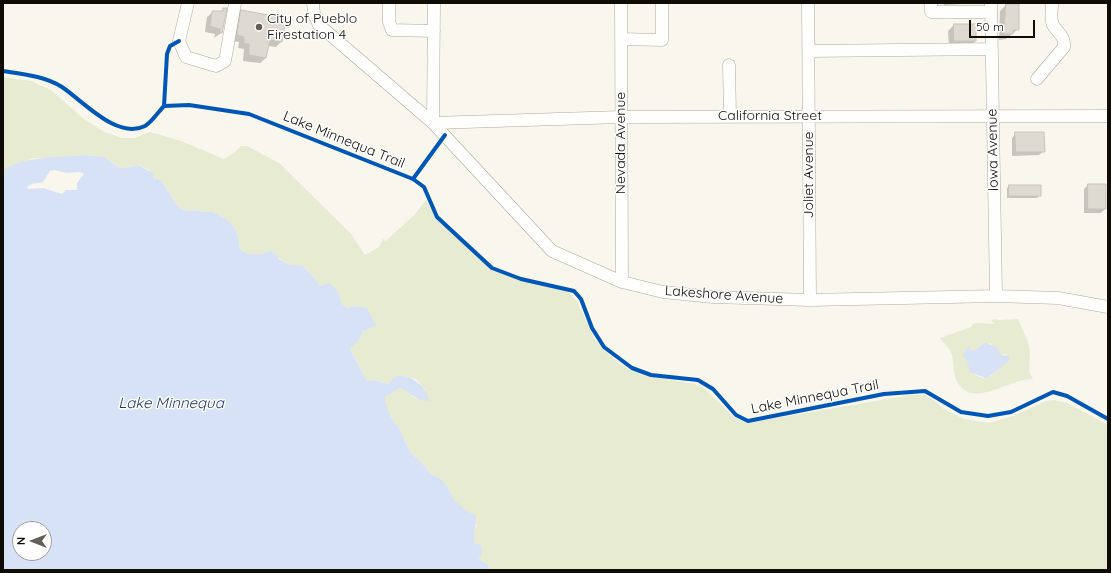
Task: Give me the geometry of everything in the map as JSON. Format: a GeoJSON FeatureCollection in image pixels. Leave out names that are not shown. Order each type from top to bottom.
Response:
{"type":"FeatureCollection","features":[{"type":"Feature","properties":{"kind":"street"},"geometry":{"type":"LineString","coordinates":[[188,3],[179,42],[186,56],[216,66],[225,61],[235,3]]}},
{"type":"Feature","properties":{"kind":"street","name":"Lakeshore Avenue"},"geometry":{"type":"LineString","coordinates":[[313,3],[314,14],[319,25],[433,123],[552,251],[622,282],[663,292],[712,297],[810,300],[996,296],[1058,298],[1108,307]]}},
{"type":"Feature","properties":{"kind":"street"},"geometry":{"type":"LineString","coordinates":[[389,3],[389,22],[392,30],[434,31]]}},
{"type":"Feature","properties":{"kind":"street"},"geometry":{"type":"LineString","coordinates":[[433,123],[434,3]]}},
{"type":"Feature","properties":{"kind":"street","name":"Nevada Avenue"},"geometry":{"type":"LineString","coordinates":[[621,3],[622,282]]}},
{"type":"Feature","properties":{"kind":"street"},"geometry":{"type":"LineString","coordinates":[[621,39],[662,40],[662,3]]}},
{"type":"Feature","properties":{"kind":"street","name":"Joliet Avenue"},"geometry":{"type":"LineString","coordinates":[[808,3],[810,300]]}},
{"type":"Feature","properties":{"kind":"street"},"geometry":{"type":"LineString","coordinates":[[931,3],[931,12],[991,7]]}},
{"type":"Feature","properties":{"kind":"street"},"geometry":{"type":"LineString","coordinates":[[1037,79],[1064,47],[1062,35],[1054,26],[1052,20],[1052,3]]}},
{"type":"Feature","properties":{"kind":"street","name":"Iowa Avenue"},"geometry":{"type":"LineString","coordinates":[[991,7],[996,296]]}},
{"type":"Feature","properties":{"kind":"street"},"geometry":{"type":"LineString","coordinates":[[809,50],[992,49]]}},
{"type":"Feature","properties":{"kind":"street"},"geometry":{"type":"LineString","coordinates":[[729,65],[730,116]]}},
{"type":"Feature","properties":{"kind":"street","name":"California Street"},"geometry":{"type":"LineString","coordinates":[[433,123],[621,117],[1108,116]]}},
{"type":"Feature","properties":{"kind":"green space"},"geometry":{"type":"Polygon","coordinates":[[[3,77],[31,81],[51,90],[85,120],[105,132],[122,138],[135,138],[149,132],[181,141],[224,159],[234,153],[241,146],[247,146],[279,163],[351,234],[365,255],[379,247],[383,239],[386,241],[414,215],[426,200],[438,221],[490,267],[514,278],[568,292],[577,301],[595,340],[618,363],[630,370],[648,376],[695,384],[706,390],[735,418],[748,423],[910,395],[924,395],[933,399],[942,408],[964,419],[989,423],[1013,416],[1046,401],[1054,400],[1067,403],[1108,425],[1108,570],[490,570],[488,565],[479,559],[473,535],[477,525],[454,500],[448,487],[441,479],[431,474],[410,452],[400,430],[391,417],[384,402],[385,397],[400,388],[407,391],[416,399],[426,391],[416,379],[402,376],[395,377],[389,384],[375,380],[367,381],[350,349],[359,340],[366,328],[356,306],[347,308],[321,286],[303,266],[288,264],[269,251],[260,254],[247,255],[240,249],[237,231],[228,220],[213,212],[184,210],[177,206],[161,180],[153,178],[149,170],[138,165],[124,168],[117,167],[105,157],[84,155],[59,158],[34,158],[3,170],[3,77]]]}},
{"type":"Feature","properties":{"kind":"green space"},"geometry":{"type":"Polygon","coordinates":[[[994,319],[1018,319],[1028,342],[1030,352],[1029,371],[1033,379],[1024,380],[983,393],[973,393],[965,390],[958,383],[955,375],[952,354],[940,338],[971,327],[974,323],[995,324],[991,321],[994,319]],[[990,343],[975,350],[971,350],[968,347],[968,359],[971,369],[976,375],[982,378],[988,377],[995,373],[1007,354],[1001,355],[990,343]]]}},
{"type":"Feature","properties":{"kind":"water","name":"Lake Minnequa"},"geometry":{"type":"Polygon","coordinates":[[[84,155],[105,157],[117,167],[124,168],[138,165],[153,173],[153,178],[161,180],[177,206],[184,210],[213,212],[228,220],[237,231],[240,249],[247,254],[260,254],[269,251],[275,253],[279,259],[288,264],[303,266],[321,286],[329,283],[332,285],[340,296],[341,303],[347,308],[356,306],[367,308],[376,326],[363,331],[359,340],[350,349],[367,381],[374,380],[389,384],[395,377],[406,376],[417,382],[426,391],[429,401],[416,398],[400,388],[385,397],[385,402],[391,417],[400,430],[410,452],[431,474],[441,479],[448,487],[454,500],[464,509],[476,516],[474,537],[475,544],[481,545],[482,552],[479,559],[488,565],[490,570],[3,570],[3,170],[32,159],[84,155]],[[54,170],[50,171],[43,182],[32,184],[27,187],[28,189],[43,188],[62,194],[66,190],[77,190],[77,183],[84,174],[81,172],[66,173],[54,170]]]}},
{"type":"Feature","properties":{"kind":"water"},"geometry":{"type":"Polygon","coordinates":[[[985,343],[997,347],[1001,355],[1009,356],[1009,361],[986,378],[970,372],[967,360],[963,355],[968,346],[971,350],[975,350],[985,343]]]}},
{"type":"Feature","properties":{"kind":"building"},"geometry":{"type":"Polygon","coordinates":[[[1006,4],[1019,4],[1019,30],[1013,30],[1013,34],[1004,34],[1006,4]]]}},
{"type":"Feature","properties":{"kind":"building"},"geometry":{"type":"Polygon","coordinates":[[[223,8],[227,8],[222,33],[220,33],[220,29],[210,26],[212,11],[223,11],[223,8]]]}},
{"type":"Feature","properties":{"kind":"building"},"geometry":{"type":"Polygon","coordinates":[[[241,10],[279,17],[279,15],[286,19],[282,42],[270,40],[266,58],[249,55],[249,44],[244,43],[244,37],[237,35],[241,10]]]}},
{"type":"Feature","properties":{"kind":"building"},"geometry":{"type":"Polygon","coordinates":[[[954,24],[976,24],[976,41],[954,41],[954,24]]]}},
{"type":"Feature","properties":{"kind":"building"},"geometry":{"type":"Polygon","coordinates":[[[1015,132],[1044,132],[1045,152],[1016,152],[1015,132]]]}},
{"type":"Feature","properties":{"kind":"building"},"geometry":{"type":"Polygon","coordinates":[[[1088,184],[1106,184],[1106,209],[1088,209],[1088,184]]]}},
{"type":"Feature","properties":{"kind":"building"},"geometry":{"type":"Polygon","coordinates":[[[1009,185],[1041,185],[1041,196],[1009,196],[1009,185]]]}},
{"type":"Feature","properties":{"kind":"cycle path"},"geometry":{"type":"LineString","coordinates":[[164,106],[167,54],[170,46],[179,41]]}},
{"type":"Feature","properties":{"kind":"cycle path","name":"Lake Minnequa Trail"},"geometry":{"type":"LineString","coordinates":[[3,71],[33,76],[55,83],[101,117],[112,124],[123,128],[134,129],[145,126],[164,106],[189,105],[249,114],[413,179],[424,187],[437,217],[492,268],[521,279],[574,291],[581,299],[592,328],[604,347],[632,368],[651,375],[698,380],[713,389],[736,415],[748,421],[884,394],[925,391],[961,412],[988,416],[1011,412],[1053,392],[1067,396],[1108,419]]}},
{"type":"Feature","properties":{"kind":"cycle path"},"geometry":{"type":"LineString","coordinates":[[413,179],[445,135]]}},
{"type":"Feature","properties":{"kind":"place","name":"City of Pueblo Firestation 4"},"geometry":{"type":"Point","coordinates":[259,27]}}]}
